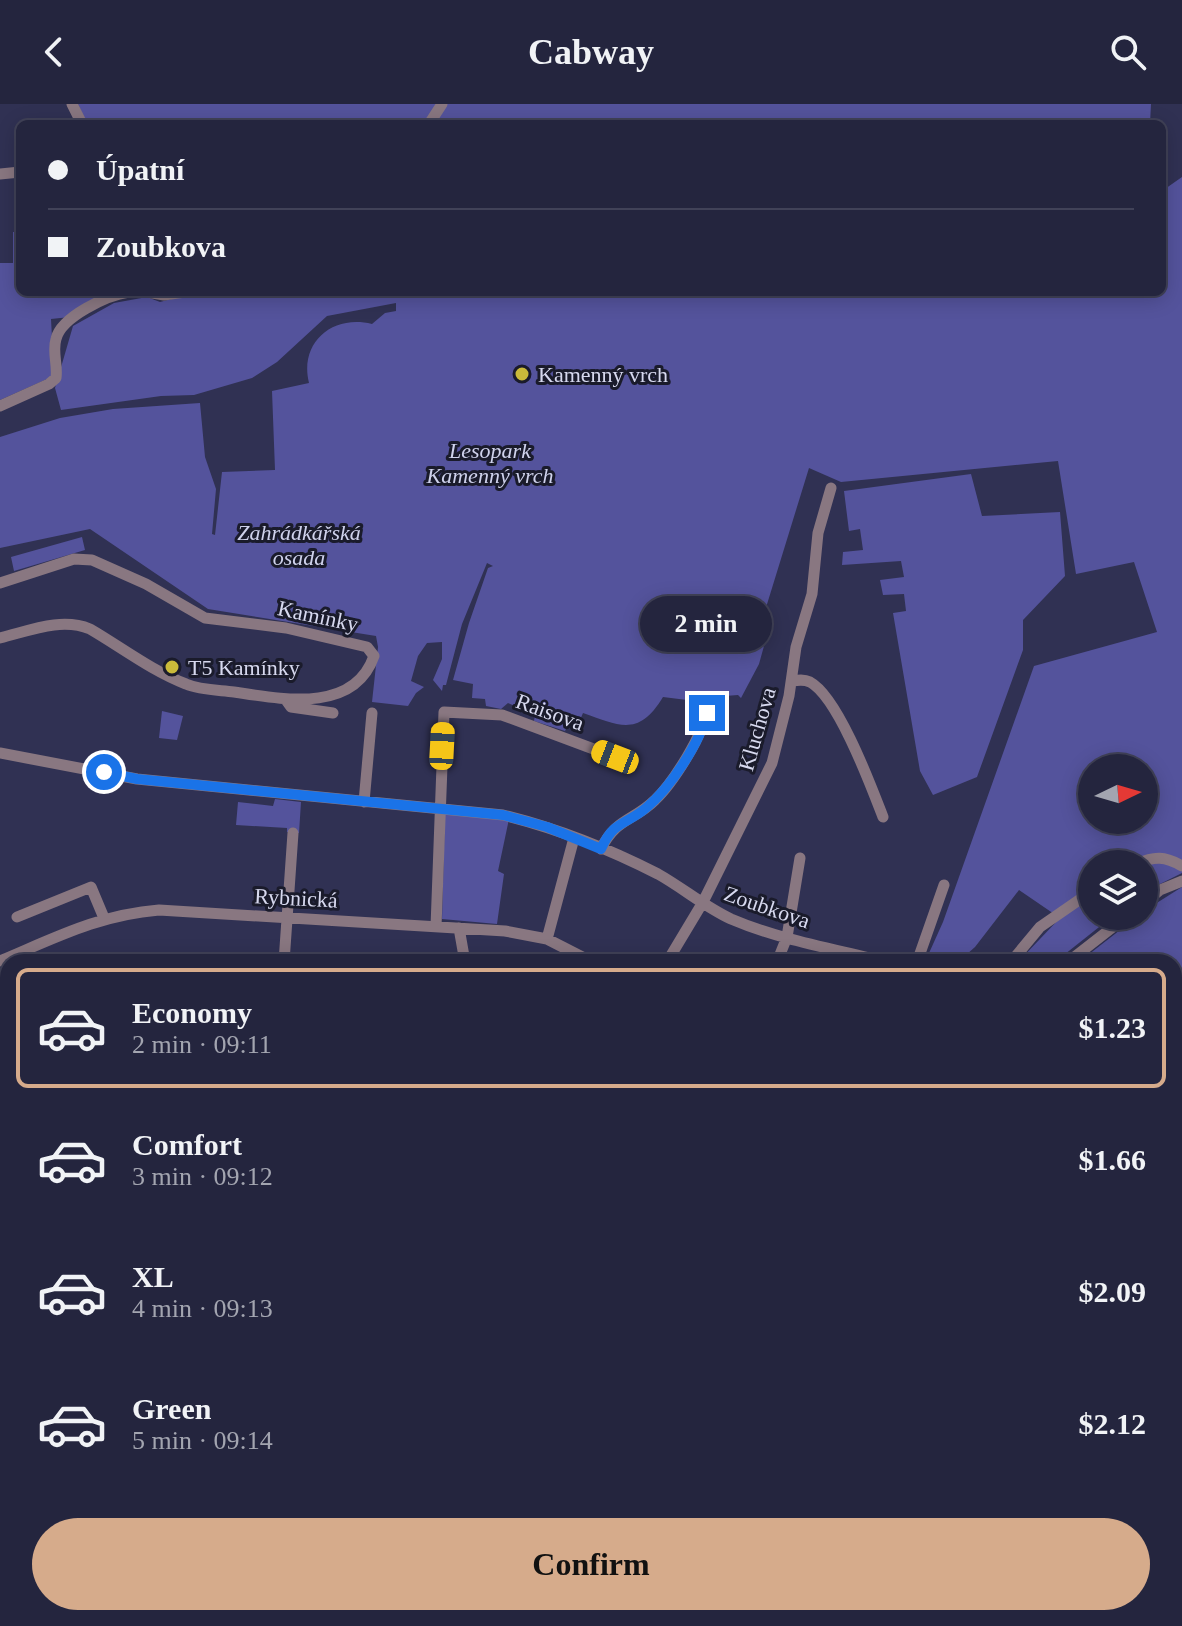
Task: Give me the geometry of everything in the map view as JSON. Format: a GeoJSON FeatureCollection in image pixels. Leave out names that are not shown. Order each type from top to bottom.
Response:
{"type":"FeatureCollection","features":[{"type":"Feature","properties":{"kind":"street"},"geometry":{"type":"LineString","coordinates":[[0,406],[56,378],[55,343],[63,325],[109,296]]}},
{"type":"Feature","properties":{"kind":"street","name":"Kluchova"},"geometry":{"type":"LineString","coordinates":[[672,954],[703,902],[772,763],[792,681],[796,647],[812,594],[818,533],[831,488]]}},
{"type":"Feature","properties":{"kind":"street","name":"Kamínky"},"geometry":{"type":"LineString","coordinates":[[0,583],[74,559],[92,560],[146,584],[205,618],[286,628],[359,645],[374,653],[373,660],[360,678],[342,693],[322,698],[286,700],[189,685],[90,629],[75,624],[59,624],[0,638]]}},
{"type":"Feature","properties":{"kind":"street"},"geometry":{"type":"LineString","coordinates":[[792,681],[807,680],[827,699],[865,771],[883,817]]}},
{"type":"Feature","properties":{"kind":"street"},"geometry":{"type":"LineString","coordinates":[[286,700],[291,707],[333,713]]}},
{"type":"Feature","properties":{"kind":"street"},"geometry":{"type":"LineString","coordinates":[[601,849],[616,826],[642,811],[667,786],[693,746],[706,717],[705,709],[697,705]]}},
{"type":"Feature","properties":{"kind":"street","name":"Raisova"},"geometry":{"type":"LineString","coordinates":[[436,927],[444,712],[502,715],[615,757]]}},
{"type":"Feature","properties":{"kind":"street"},"geometry":{"type":"LineString","coordinates":[[364,802],[372,713]]}},
{"type":"Feature","properties":{"kind":"street","name":"Zoubkova"},"geometry":{"type":"LineString","coordinates":[[0,753],[137,779],[503,815],[601,849],[658,875],[733,919],[854,954]]}},
{"type":"Feature","properties":{"kind":"street"},"geometry":{"type":"LineString","coordinates":[[285,954],[293,833]]}},
{"type":"Feature","properties":{"kind":"street"},"geometry":{"type":"LineString","coordinates":[[547,939],[574,838]]}},
{"type":"Feature","properties":{"kind":"street"},"geometry":{"type":"LineString","coordinates":[[1158,858],[1168,857],[1182,866]]}},
{"type":"Feature","properties":{"kind":"street"},"geometry":{"type":"LineString","coordinates":[[780,954],[787,937],[800,858]]}},
{"type":"Feature","properties":{"kind":"street"},"geometry":{"type":"LineString","coordinates":[[1158,892],[1182,881]]}},
{"type":"Feature","properties":{"kind":"street"},"geometry":{"type":"LineString","coordinates":[[920,954],[944,885]]}},
{"type":"Feature","properties":{"kind":"street"},"geometry":{"type":"LineString","coordinates":[[17,917],[91,887],[104,918]]}},
{"type":"Feature","properties":{"kind":"street"},"geometry":{"type":"LineString","coordinates":[[1018,954],[1040,927],[1078,901]]}},
{"type":"Feature","properties":{"kind":"street","name":"Rybnická"},"geometry":{"type":"LineString","coordinates":[[17,954],[104,918],[159,910],[505,931],[547,939],[576,954]]}},
{"type":"Feature","properties":{"kind":"street"},"geometry":{"type":"LineString","coordinates":[[459,928],[464,954]]}},
{"type":"Feature","properties":{"kind":"street"},"geometry":{"type":"LineString","coordinates":[[1078,954],[1109,930]]}},
{"type":"Feature","properties":{"kind":"green space"},"geometry":{"type":"Polygon","coordinates":[[[78,104],[441,104],[430,120],[85,120],[78,104]]]}},
{"type":"Feature","properties":{"kind":"green space"},"geometry":{"type":"Polygon","coordinates":[[[445,104],[1151,104],[1150,120],[434,120],[445,104]]]}},
{"type":"Feature","properties":{"kind":"green space"},"geometry":{"type":"Polygon","coordinates":[[[1182,177],[1182,873],[1158,885],[1158,850],[1078,850],[1078,930],[1095,930],[1065,954],[1026,954],[1060,918],[1019,890],[967,954],[929,954],[943,922],[1034,666],[1157,632],[1134,562],[1076,574],[1058,461],[841,482],[809,468],[764,614],[772,617],[759,664],[741,698],[738,695],[725,696],[719,704],[663,697],[646,718],[637,723],[618,724],[583,713],[580,720],[571,718],[565,731],[534,721],[535,715],[508,703],[501,709],[486,706],[485,699],[472,698],[473,684],[453,680],[488,568],[493,566],[487,563],[462,624],[442,691],[433,680],[442,659],[442,642],[427,643],[418,656],[411,681],[424,687],[408,706],[372,702],[378,647],[376,636],[208,609],[90,529],[0,548],[0,437],[60,418],[113,409],[200,403],[205,457],[216,489],[212,534],[215,535],[222,472],[275,470],[272,391],[309,383],[307,369],[314,344],[332,328],[344,323],[372,324],[385,313],[396,311],[396,303],[327,316],[277,362],[252,378],[194,395],[161,396],[61,410],[55,388],[73,326],[114,303],[147,297],[160,302],[183,296],[1166,296],[1166,188],[1182,177]]]}},
{"type":"Feature","properties":{"kind":"green space"},"geometry":{"type":"Polygon","coordinates":[[[13,232],[16,232],[16,296],[103,296],[70,317],[51,319],[54,376],[0,400],[0,263],[13,263],[13,232]]]}},
{"type":"Feature","properties":{"kind":"green space"},"geometry":{"type":"Polygon","coordinates":[[[971,474],[982,516],[1060,512],[1065,576],[1023,620],[1023,650],[977,777],[933,795],[920,771],[893,613],[906,611],[904,594],[883,595],[880,580],[904,577],[901,561],[842,565],[843,552],[863,550],[860,529],[849,531],[844,491],[971,474]]]}},
{"type":"Feature","properties":{"kind":"green space"},"geometry":{"type":"Polygon","coordinates":[[[82,537],[85,550],[14,571],[11,557],[82,537]]]}},
{"type":"Feature","properties":{"kind":"green space"},"geometry":{"type":"Polygon","coordinates":[[[162,711],[183,716],[177,740],[159,738],[162,711]]]}},
{"type":"Feature","properties":{"kind":"green space"},"geometry":{"type":"Polygon","coordinates":[[[275,799],[301,802],[299,833],[287,832],[287,828],[236,825],[238,802],[273,806],[275,799]]]}},
{"type":"Feature","properties":{"kind":"green space"},"geometry":{"type":"Polygon","coordinates":[[[445,813],[509,819],[498,871],[504,874],[497,924],[442,919],[445,813]]]}},
{"type":"Feature","properties":{"kind":"green space"},"geometry":{"type":"Polygon","coordinates":[[[1182,887],[1182,954],[1089,954],[1120,930],[1158,930],[1158,902],[1182,887]]]}},
{"type":"Feature","properties":{"kind":"place","name":"Kamenný vrch"},"geometry":{"type":"Point","coordinates":[522,374]}},
{"type":"Feature","properties":{"kind":"place","name":"T5 Kamínky"},"geometry":{"type":"Point","coordinates":[172,667]}},
{"type":"Feature","properties":{"kind":"route"},"geometry":{"type":"LineString","coordinates":[[104,772],[137,779],[503,815],[547,827],[601,849],[616,826],[655,801],[667,786],[693,746],[707,713]]}},
{"type":"Feature","properties":{"kind":"park label","name":"Lesopark Kamenný vrch"},"geometry":{"type":"Point","coordinates":[490,462]}},
{"type":"Feature","properties":{"kind":"park label","name":"Zahrádkářská osada"},"geometry":{"type":"Point","coordinates":[299,544]}}]}
